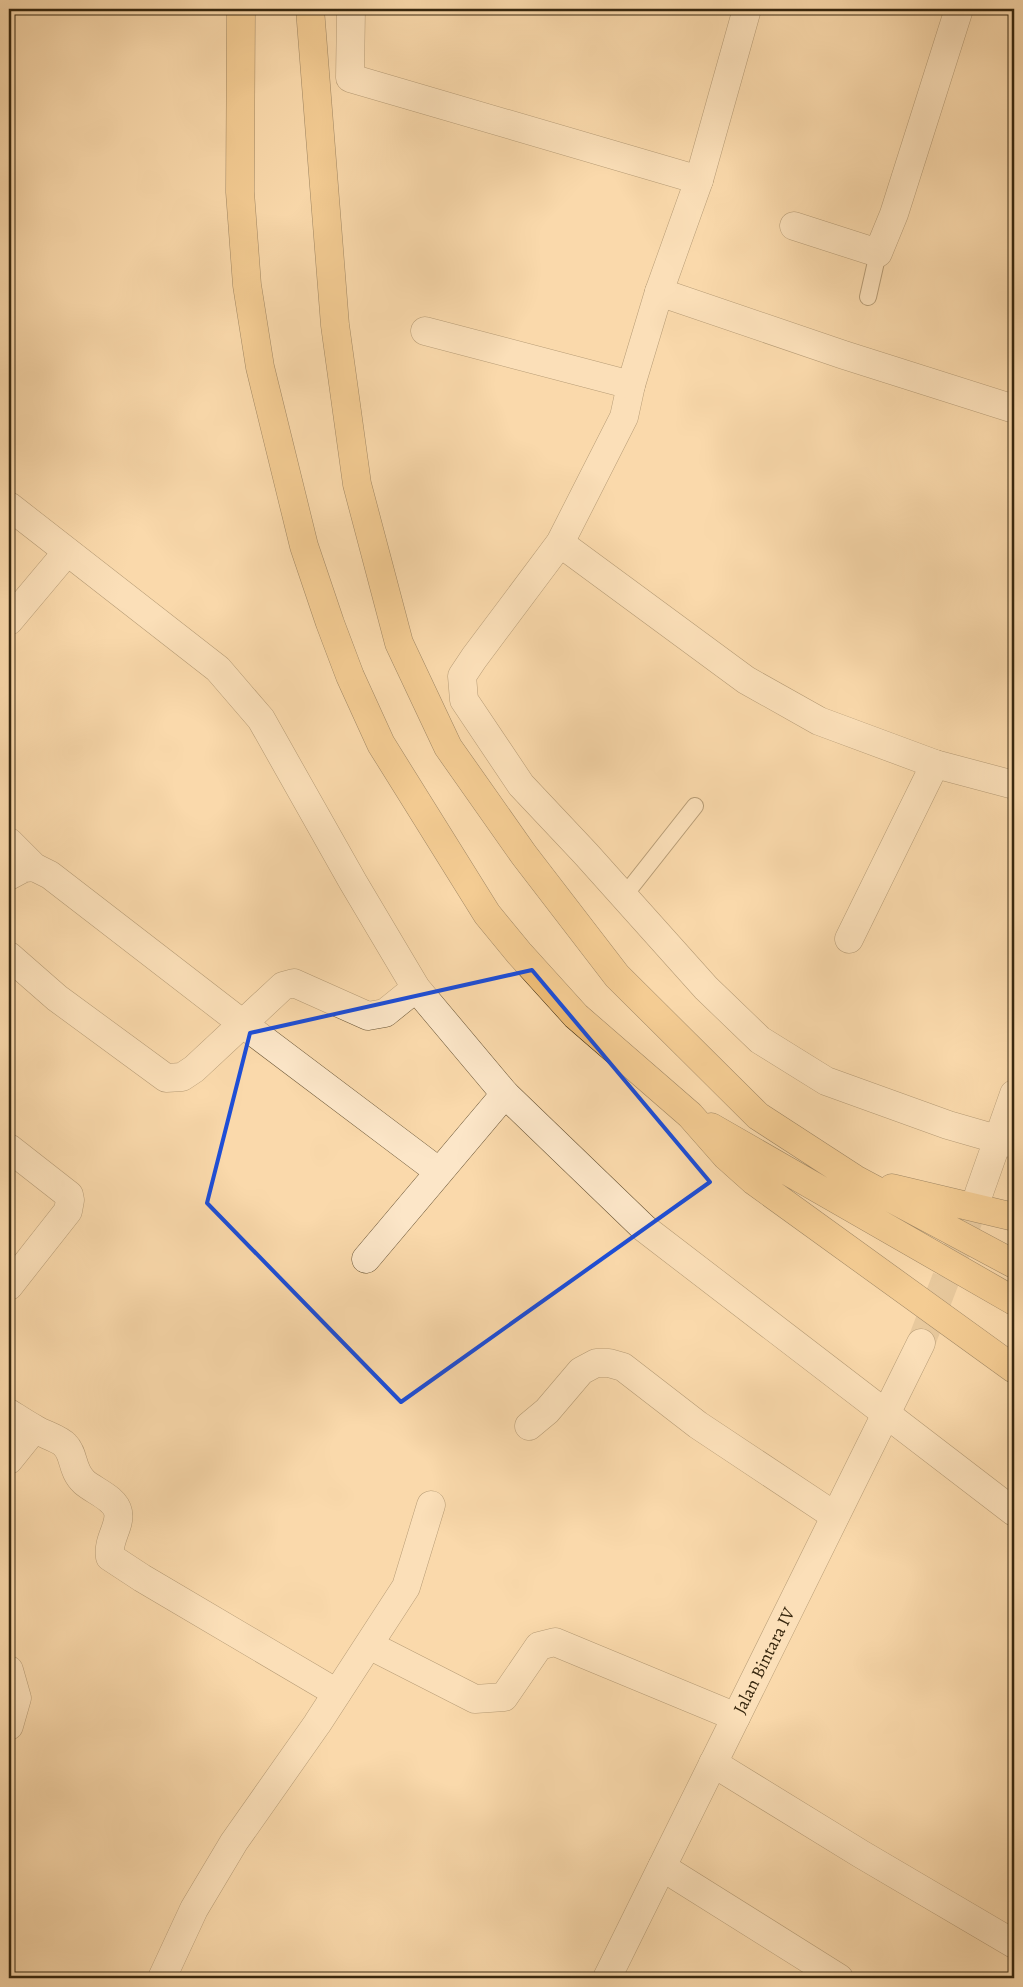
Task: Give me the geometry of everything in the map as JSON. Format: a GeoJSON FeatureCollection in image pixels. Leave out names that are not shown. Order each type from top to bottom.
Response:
{"type":"FeatureCollection","features":[{"type":"Feature","properties":{"kind":"highway"},"geometry":{"type":"LineString","coordinates":[[241,9],[240,192],[247,285],[260,367],[304,546],[350,676],[382,744],[487,914],[519,953],[576,1016],[690,1115],[726,1156],[754,1181],[1014,1369]]}},
{"type":"Feature","properties":{"kind":"highway"},"geometry":{"type":"LineString","coordinates":[[310,9],[335,324],[357,484],[399,643],[448,746],[524,854],[617,976],[758,1116],[854,1179],[1014,1264]]}},
{"type":"Feature","properties":{"kind":"highway"},"geometry":{"type":"LineString","coordinates":[[690,1115],[1014,1301]]}},
{"type":"Feature","properties":{"kind":"highway"},"geometry":{"type":"LineString","coordinates":[[854,1179],[1014,1217]]}},
{"type":"Feature","properties":{"kind":"street"},"geometry":{"type":"LineString","coordinates":[[351,9],[350,78],[699,180]]}},
{"type":"Feature","properties":{"kind":"street"},"geometry":{"type":"LineString","coordinates":[[747,9],[699,180],[659,292],[631,385],[624,417],[560,544],[462,676],[464,700],[521,785],[706,988],[760,1040],[826,1080],[948,1125],[1006,1142]]}},
{"type":"Feature","properties":{"kind":"street"},"geometry":{"type":"LineString","coordinates":[[794,226],[878,253],[894,214],[959,9]]}},
{"type":"Feature","properties":{"kind":"street"},"geometry":{"type":"LineString","coordinates":[[659,292],[844,355],[1014,409]]}},
{"type":"Feature","properties":{"kind":"street"},"geometry":{"type":"LineString","coordinates":[[425,331],[631,385]]}},
{"type":"Feature","properties":{"kind":"street"},"geometry":{"type":"LineString","coordinates":[[9,506],[218,669],[261,719],[352,882],[416,988],[505,1094],[644,1228],[1014,1512]]}},
{"type":"Feature","properties":{"kind":"street"},"geometry":{"type":"LineString","coordinates":[[560,544],[746,680],[818,720],[935,764],[1014,785]]}},
{"type":"Feature","properties":{"kind":"street"},"geometry":{"type":"LineString","coordinates":[[9,621],[67,552]]}},
{"type":"Feature","properties":{"kind":"street"},"geometry":{"type":"LineString","coordinates":[[849,939],[935,764]]}},
{"type":"Feature","properties":{"kind":"street"},"geometry":{"type":"LineString","coordinates":[[9,842],[34,868],[50,875],[438,1171]]}},
{"type":"Feature","properties":{"kind":"street"},"geometry":{"type":"LineString","coordinates":[[9,876],[24,868],[34,868]]}},
{"type":"Feature","properties":{"kind":"street"},"geometry":{"type":"LineString","coordinates":[[9,956],[57,998],[166,1078],[182,1077],[194,1069],[283,986],[294,983],[368,1016],[385,1013],[416,988]]}},
{"type":"Feature","properties":{"kind":"street"},"geometry":{"type":"LineString","coordinates":[[366,1259],[438,1171],[505,1094]]}},
{"type":"Feature","properties":{"kind":"street"},"geometry":{"type":"LineString","coordinates":[[978,1193],[1006,1142],[1014,1094]]}},
{"type":"Feature","properties":{"kind":"street"},"geometry":{"type":"LineString","coordinates":[[9,1148],[69,1195],[70,1200],[68,1211],[9,1286]]}},
{"type":"Feature","properties":{"kind":"street","name":"Jalan Bintara IV"},"geometry":{"type":"LineString","coordinates":[[607,1978],[921,1342]]}},
{"type":"Feature","properties":{"kind":"street"},"geometry":{"type":"LineString","coordinates":[[529,1426],[547,1411],[580,1371],[596,1363],[616,1364],[623,1367],[698,1425],[835,1516]]}},
{"type":"Feature","properties":{"kind":"street"},"geometry":{"type":"LineString","coordinates":[[9,1413],[34,1429],[66,1445],[75,1472],[84,1482],[114,1504],[119,1517],[110,1541],[110,1557],[142,1578],[337,1693]]}},
{"type":"Feature","properties":{"kind":"street"},"geometry":{"type":"LineString","coordinates":[[9,1460],[34,1429]]}},
{"type":"Feature","properties":{"kind":"street"},"geometry":{"type":"LineString","coordinates":[[162,1978],[194,1908],[234,1842],[337,1693],[406,1587],[430,1505]]}},
{"type":"Feature","properties":{"kind":"street"},"geometry":{"type":"LineString","coordinates":[[369,1645],[475,1699],[504,1697],[539,1646],[554,1642],[736,1717]]}},
{"type":"Feature","properties":{"kind":"street"},"geometry":{"type":"LineString","coordinates":[[9,1670],[17,1698],[9,1726]]}},
{"type":"Feature","properties":{"kind":"street"},"geometry":{"type":"LineString","coordinates":[[713,1763],[861,1854],[1014,1944]]}},
{"type":"Feature","properties":{"kind":"street"},"geometry":{"type":"LineString","coordinates":[[662,1867],[839,1978]]}},
{"type":"Feature","properties":{"kind":"lane"},"geometry":{"type":"LineString","coordinates":[[868,297],[878,253]]}},
{"type":"Feature","properties":{"kind":"lane"},"geometry":{"type":"LineString","coordinates":[[624,896],[695,806]]}},
{"type":"Feature","properties":{"kind":"highlighted area"},"geometry":{"type":"Polygon","coordinates":[[[532,970],[710,1182],[401,1402],[207,1203],[250,1033],[532,970]]]}},
{"type":"Feature","properties":{"kind":"tunnel"},"geometry":{"type":"LineString","coordinates":[[921,1343],[979,1193]]}}]}
